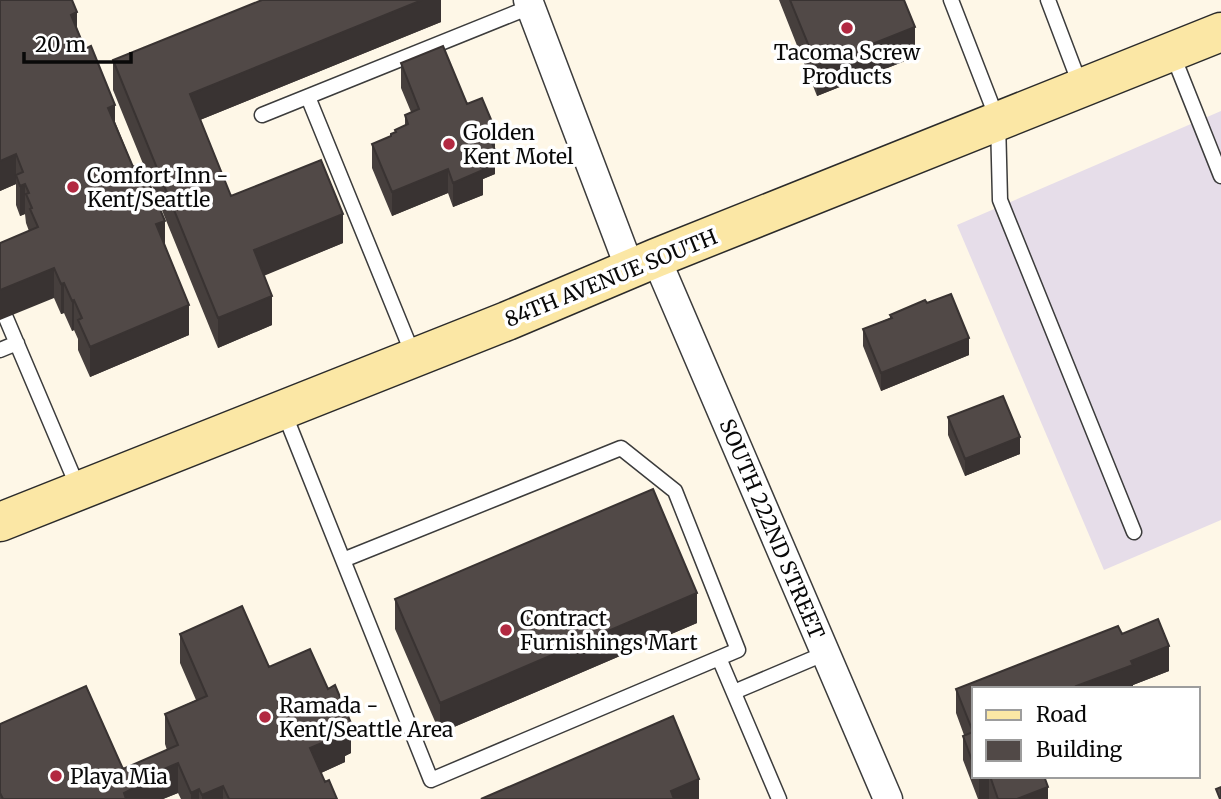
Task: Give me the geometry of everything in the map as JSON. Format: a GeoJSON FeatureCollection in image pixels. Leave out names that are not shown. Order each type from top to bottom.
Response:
{"type":"FeatureCollection","features":[{"type":"Feature","properties":{"kind":"main road","name":"84TH AVENUE SOUTH"},"geometry":{"type":"LineString","coordinates":[[0,522],[507,321],[1221,32]]}},
{"type":"Feature","properties":{"kind":"main road"},"geometry":{"type":"LineString","coordinates":[[0,510],[40,506]]}},
{"type":"Feature","properties":{"kind":"main road"},"geometry":{"type":"LineString","coordinates":[[0,545],[40,506]]}},
{"type":"Feature","properties":{"kind":"street","name":"SOUTH 222ND STREET"},"geometry":{"type":"LineString","coordinates":[[529,3],[643,264],[826,653],[888,799]]}},
{"type":"Feature","properties":{"kind":"lane"},"geometry":{"type":"LineString","coordinates":[[951,0],[998,121],[1000,200],[1134,532]]}},
{"type":"Feature","properties":{"kind":"lane"},"geometry":{"type":"LineString","coordinates":[[1048,0],[1082,88]]}},
{"type":"Feature","properties":{"kind":"lane"},"geometry":{"type":"LineString","coordinates":[[262,115],[529,3]]}},
{"type":"Feature","properties":{"kind":"lane"},"geometry":{"type":"LineString","coordinates":[[1171,52],[1221,176]]}},
{"type":"Feature","properties":{"kind":"lane"},"geometry":{"type":"LineString","coordinates":[[308,97],[414,357]]}},
{"type":"Feature","properties":{"kind":"lane"},"geometry":{"type":"LineString","coordinates":[[6,318],[79,490]]}},
{"type":"Feature","properties":{"kind":"lane"},"geometry":{"type":"LineString","coordinates":[[0,350],[18,344]]}},
{"type":"Feature","properties":{"kind":"lane"},"geometry":{"type":"LineString","coordinates":[[282,409],[431,780],[738,650],[676,491],[621,448],[343,560]]}},
{"type":"Feature","properties":{"kind":"lane"},"geometry":{"type":"LineString","coordinates":[[734,692],[826,653]]}},
{"type":"Feature","properties":{"kind":"lane"},"geometry":{"type":"LineString","coordinates":[[719,658],[779,799]]}},
{"type":"Feature","properties":{"kind":"shaded area"},"geometry":{"type":"Polygon","coordinates":[[[1221,111],[1221,520],[1104,570],[957,225],[1221,111]]]}},
{"type":"Feature","properties":{"kind":"building","name":"Comfort Inn - Kent/Seattle"},"geometry":{"type":"Polygon","coordinates":[[[0,0],[72,0],[77,12],[71,15],[85,49],[91,46],[115,105],[108,108],[133,167],[141,164],[165,221],[156,224],[189,305],[90,347],[78,320],[82,318],[74,300],[72,301],[64,283],[61,284],[54,268],[0,290],[0,243],[38,227],[26,194],[29,193],[25,184],[20,186],[16,175],[23,172],[16,154],[0,161],[0,0]]]}},
{"type":"Feature","properties":{"kind":"building"},"geometry":{"type":"Polygon","coordinates":[[[262,0],[422,0],[190,94],[231,196],[321,160],[343,214],[254,250],[272,296],[218,318],[113,60],[262,0]]]}},
{"type":"Feature","properties":{"kind":"building"},"geometry":{"type":"Polygon","coordinates":[[[790,0],[904,0],[915,27],[817,66],[790,0]]]}},
{"type":"Feature","properties":{"kind":"building","name":"Golden Kent Motel"},"geometry":{"type":"Polygon","coordinates":[[[443,46],[467,104],[482,98],[495,129],[487,132],[495,150],[478,157],[483,170],[453,183],[448,169],[392,192],[372,144],[391,136],[395,130],[408,124],[405,115],[419,109],[401,63],[443,46]]]}},
{"type":"Feature","properties":{"kind":"building"},"geometry":{"type":"Polygon","coordinates":[[[951,294],[969,338],[881,373],[863,329],[892,318],[890,315],[925,300],[927,303],[951,294]]]}},
{"type":"Feature","properties":{"kind":"building"},"geometry":{"type":"Polygon","coordinates":[[[1003,396],[1020,437],[965,459],[948,417],[1003,396]]]}},
{"type":"Feature","properties":{"kind":"building"},"geometry":{"type":"Polygon","coordinates":[[[653,489],[697,593],[440,703],[395,599],[653,489]]]}},
{"type":"Feature","properties":{"kind":"building"},"geometry":{"type":"Polygon","coordinates":[[[242,606],[269,667],[310,649],[328,689],[335,685],[351,723],[343,727],[345,733],[310,748],[325,782],[329,780],[337,799],[229,799],[223,786],[202,795],[199,789],[191,793],[178,763],[129,784],[132,789],[124,793],[126,799],[3,799],[0,793],[0,724],[86,686],[123,769],[178,745],[165,714],[207,696],[180,634],[242,606]]]}},
{"type":"Feature","properties":{"kind":"building"},"geometry":{"type":"Polygon","coordinates":[[[1158,619],[1169,646],[1131,661],[1133,665],[1076,687],[972,687],[972,729],[956,689],[1118,626],[1122,634],[1158,619]]]}},
{"type":"Feature","properties":{"kind":"building"},"geometry":{"type":"Polygon","coordinates":[[[673,716],[699,779],[671,791],[674,799],[481,799],[673,716]]]}},
{"type":"Feature","properties":{"kind":"building"},"geometry":{"type":"Polygon","coordinates":[[[972,732],[972,761],[963,736],[972,732]]]}},
{"type":"Feature","properties":{"kind":"building"},"geometry":{"type":"Polygon","coordinates":[[[991,778],[1045,778],[1048,787],[1017,799],[998,799],[991,778]]]}},
{"type":"Feature","properties":{"kind":"building"},"geometry":{"type":"Polygon","coordinates":[[[1221,787],[1221,799],[1220,799],[1216,789],[1221,787]]]}},
{"type":"Feature","properties":{"kind":"place","name":"Tacoma Screw Products"},"geometry":{"type":"Point","coordinates":[847,28]}},
{"type":"Feature","properties":{"kind":"place","name":"Golden Kent Motel"},"geometry":{"type":"Point","coordinates":[449,144]}},
{"type":"Feature","properties":{"kind":"place","name":"Comfort Inn - Kent/Seattle"},"geometry":{"type":"Point","coordinates":[73,187]}},
{"type":"Feature","properties":{"kind":"place","name":"Contract Furnishings Mart"},"geometry":{"type":"Point","coordinates":[506,630]}},
{"type":"Feature","properties":{"kind":"place","name":"Ramada - Kent/Seattle Area"},"geometry":{"type":"Point","coordinates":[265,717]}},
{"type":"Feature","properties":{"kind":"place","name":"Playa Mia"},"geometry":{"type":"Point","coordinates":[56,776]}}]}
